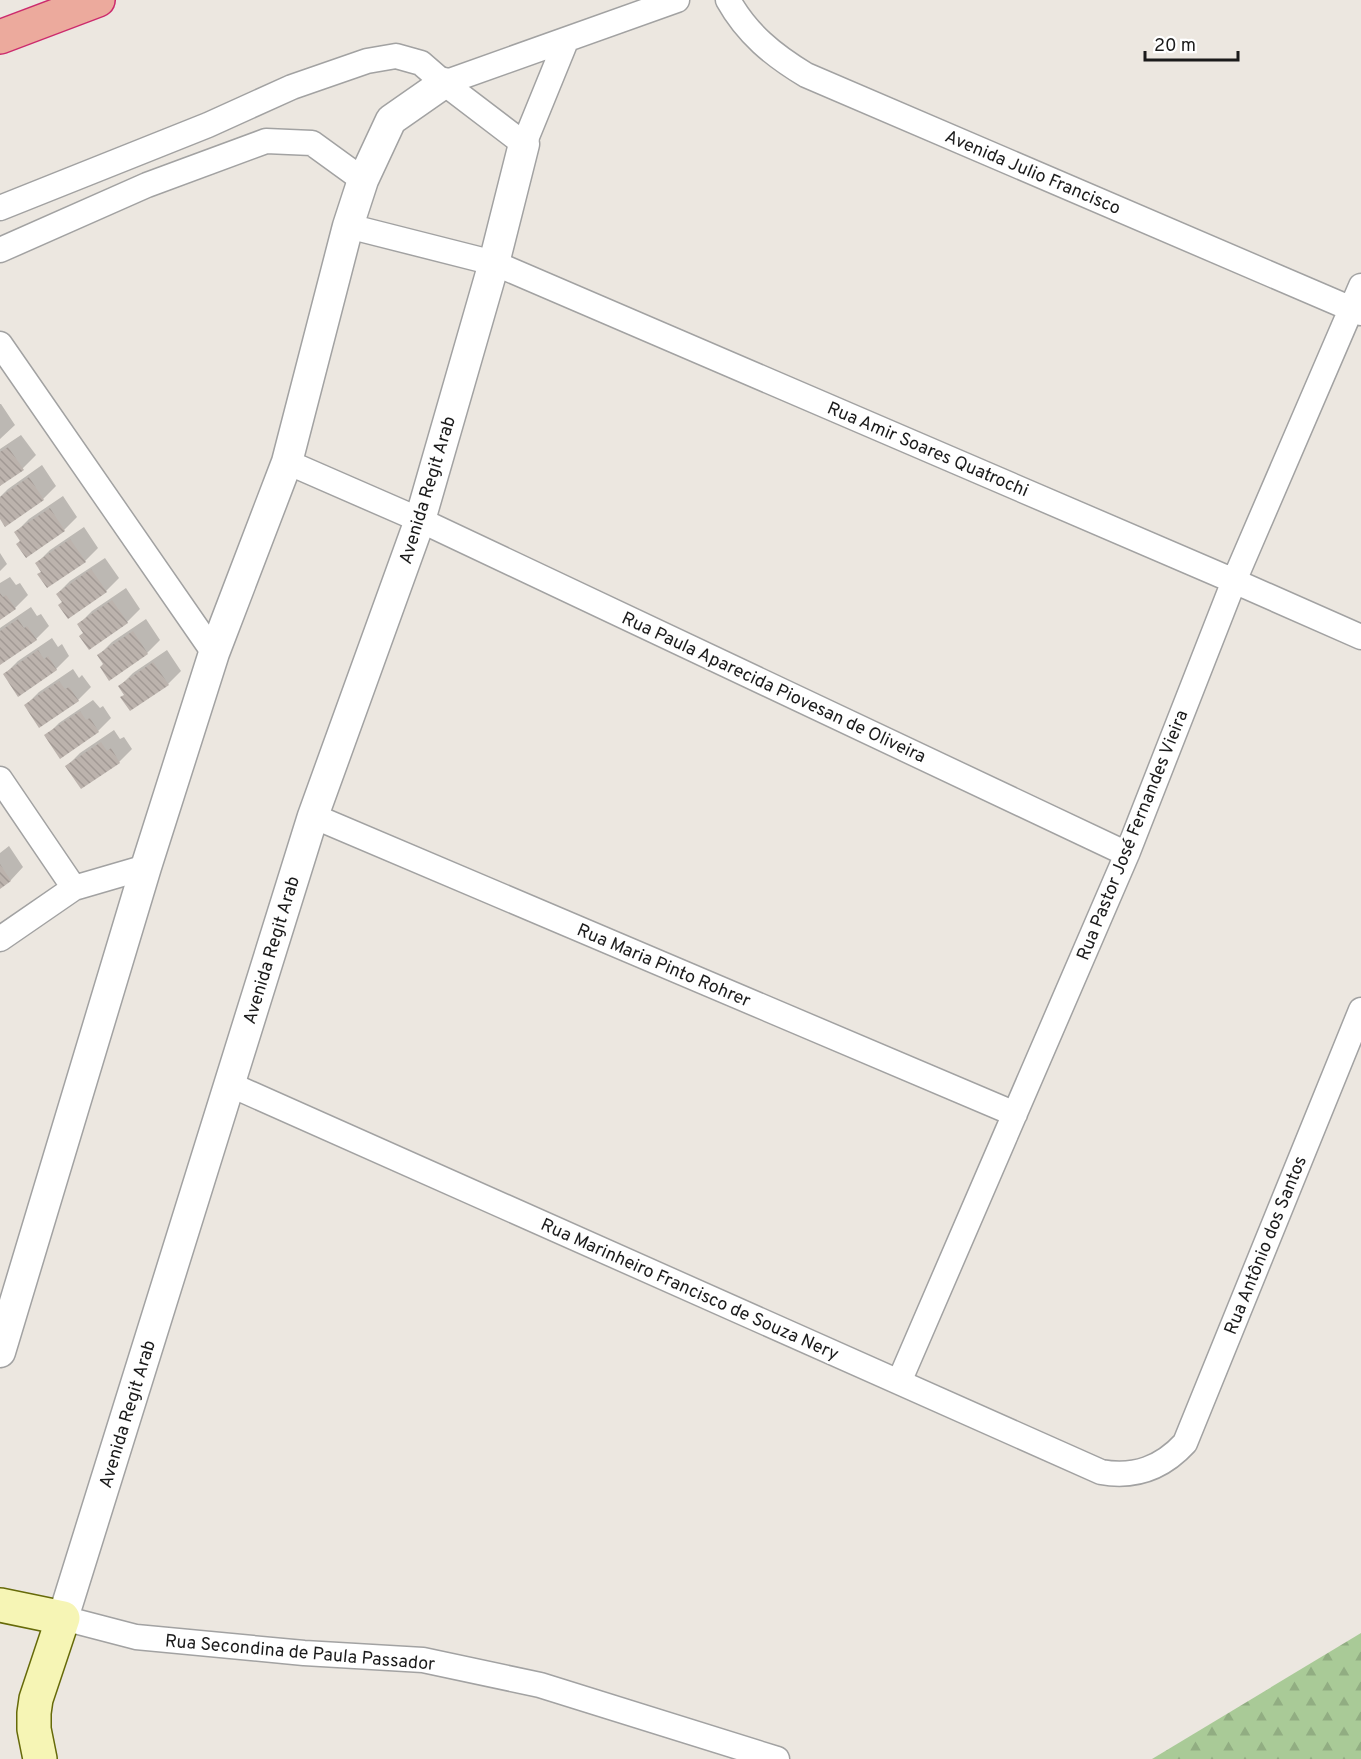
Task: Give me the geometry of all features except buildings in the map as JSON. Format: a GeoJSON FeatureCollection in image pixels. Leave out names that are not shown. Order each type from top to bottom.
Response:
{"type":"FeatureCollection","features":[{"type":"Feature","properties":{"kind":"highway"},"geometry":{"type":"LineString","coordinates":[[0,37],[98,0]]}},
{"type":"Feature","properties":{"kind":"main road"},"geometry":{"type":"LineString","coordinates":[[0,1605],[63,1618]]}},
{"type":"Feature","properties":{"kind":"main road","name":"Avenida Regit Arab"},"geometry":{"type":"LineString","coordinates":[[39,1759],[34,1729],[36,1699],[63,1618]]}},
{"type":"Feature","properties":{"kind":"street"},"geometry":{"type":"LineString","coordinates":[[0,1352],[146,867],[214,653],[287,462],[348,226],[363,180],[391,120],[444,83],[677,0]]}},
{"type":"Feature","properties":{"kind":"street","name":"Avenida Julio Francisco"},"geometry":{"type":"LineString","coordinates":[[728,0],[755,37],[778,58],[806,75],[1356,311]]}},
{"type":"Feature","properties":{"kind":"street"},"geometry":{"type":"LineString","coordinates":[[0,208],[208,125],[292,87],[367,61],[396,56],[421,63],[524,144],[566,40]]}},
{"type":"Feature","properties":{"kind":"street"},"geometry":{"type":"LineString","coordinates":[[0,250],[147,185],[266,141],[312,143],[363,180]]}},
{"type":"Feature","properties":{"kind":"street","name":"Avenida Regit Arab"},"geometry":{"type":"LineString","coordinates":[[63,1618],[313,816],[420,520],[494,263],[524,144]]}},
{"type":"Feature","properties":{"kind":"street","name":"Rua Amir Soares Quatrochi"},"geometry":{"type":"LineString","coordinates":[[348,226],[494,263],[1361,637]]}},
{"type":"Feature","properties":{"kind":"street","name":"Rua Pastor José Fernandes Vieira"},"geometry":{"type":"LineString","coordinates":[[899,1382],[1128,854],[1234,581],[1356,311],[1361,286]]}},
{"type":"Feature","properties":{"kind":"street"},"geometry":{"type":"LineString","coordinates":[[0,344],[214,653]]}},
{"type":"Feature","properties":{"kind":"street","name":"Rua Paula Aparecida Piovesan de Oliveira"},"geometry":{"type":"LineString","coordinates":[[287,462],[420,520],[1128,854]]}},
{"type":"Feature","properties":{"kind":"street"},"geometry":{"type":"LineString","coordinates":[[0,778],[74,888]]}},
{"type":"Feature","properties":{"kind":"street","name":"Rua Maria Pinto Rohrer"},"geometry":{"type":"LineString","coordinates":[[313,816],[1015,1114]]}},
{"type":"Feature","properties":{"kind":"street"},"geometry":{"type":"LineString","coordinates":[[0,939],[74,888],[146,867]]}},
{"type":"Feature","properties":{"kind":"street","name":"Rua Antônio dos Santos"},"geometry":{"type":"LineString","coordinates":[[1154,1468],[1185,1443],[1361,1010]]}},
{"type":"Feature","properties":{"kind":"street","name":"Rua Marinheiro Francisco de Souza Nery"},"geometry":{"type":"LineString","coordinates":[[229,1084],[1101,1472],[1114,1475],[1128,1474],[1154,1468]]}},
{"type":"Feature","properties":{"kind":"street","name":"Rua Secondina de Paula Passador"},"geometry":{"type":"LineString","coordinates":[[63,1618],[136,1637],[304,1653],[423,1660],[540,1685],[777,1759]]}},
{"type":"Feature","properties":{"kind":"green space"},"geometry":{"type":"Polygon","coordinates":[[[1361,1633],[1361,1759],[1152,1759],[1361,1633]]]}}]}
